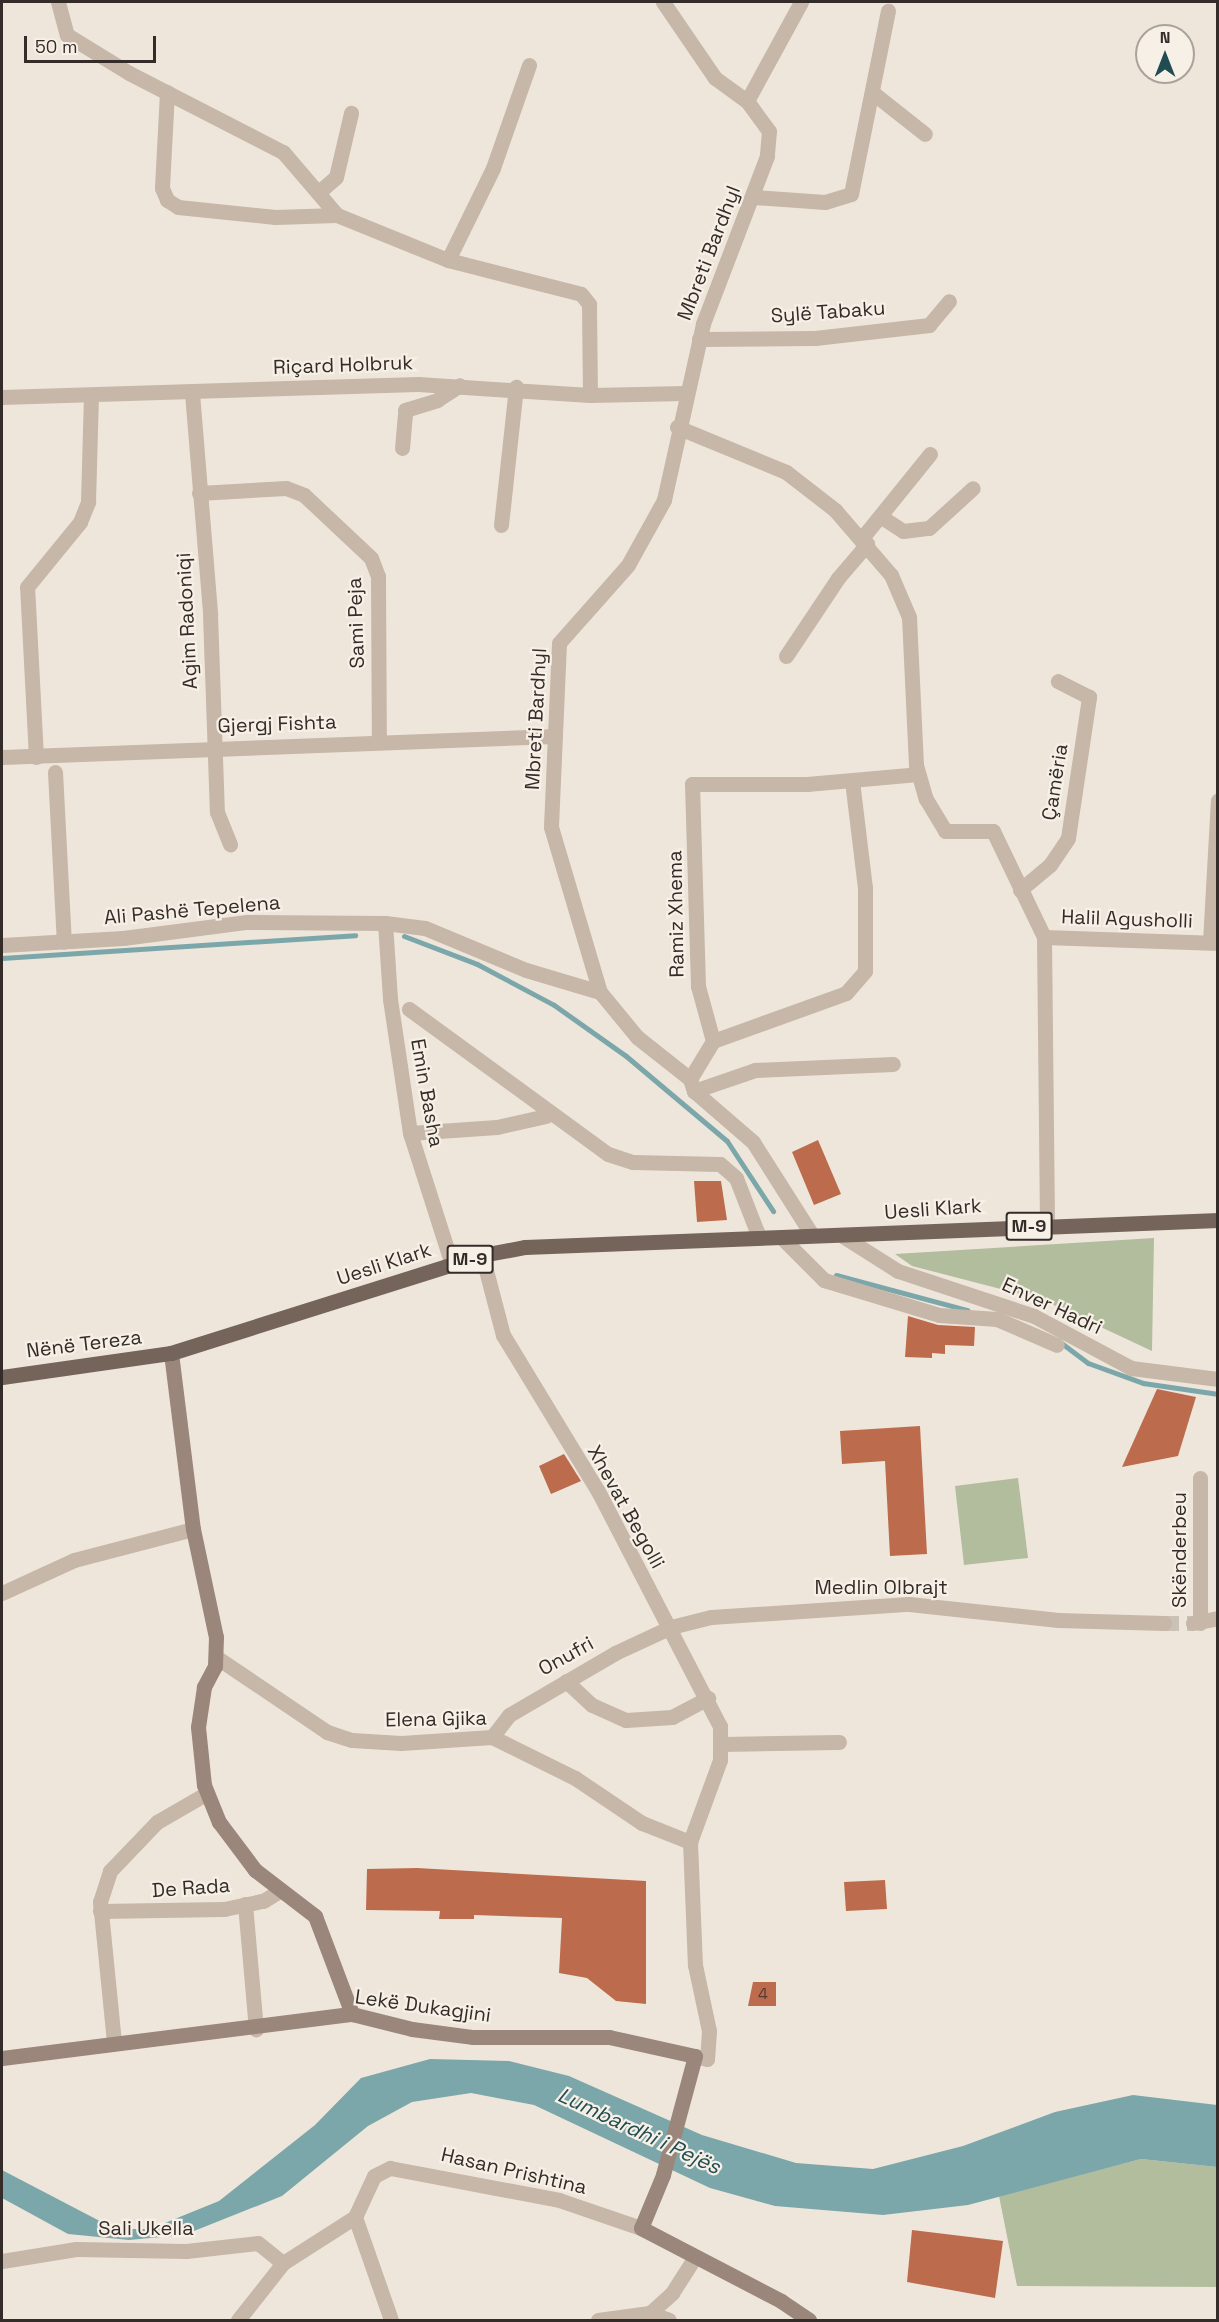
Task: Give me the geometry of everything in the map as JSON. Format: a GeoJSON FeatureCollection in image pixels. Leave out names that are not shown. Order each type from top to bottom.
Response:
{"type":"FeatureCollection","features":[{"type":"Feature","properties":{"kind":"main road","name":"Uesli Klark"},"geometry":{"type":"LineString","coordinates":[[171,1353],[482,1255],[525,1246],[1218,1220]]}},
{"type":"Feature","properties":{"kind":"main road","name":"Nënë Tereza"},"geometry":{"type":"LineString","coordinates":[[2,1377],[171,1353]]}},
{"type":"Feature","properties":{"kind":"street"},"geometry":{"type":"LineString","coordinates":[[58,2],[67,35],[167,92],[283,152],[320,191],[337,215]]}},
{"type":"Feature","properties":{"kind":"street"},"geometry":{"type":"LineString","coordinates":[[663,2],[715,78],[747,101],[801,2]]}},
{"type":"Feature","properties":{"kind":"street"},"geometry":{"type":"LineString","coordinates":[[754,197],[825,202],[851,194],[883,49],[888,11]]}},
{"type":"Feature","properties":{"kind":"street"},"geometry":{"type":"LineString","coordinates":[[448,260],[493,168],[529,65]]}},
{"type":"Feature","properties":{"kind":"street"},"geometry":{"type":"LineString","coordinates":[[167,92],[162,188],[167,200],[178,207],[275,217],[337,215],[448,260],[581,294],[589,304],[590,395]]}},
{"type":"Feature","properties":{"kind":"street"},"geometry":{"type":"LineString","coordinates":[[873,93],[925,134]]}},
{"type":"Feature","properties":{"kind":"street","name":"Mbreti Bardhyl"},"geometry":{"type":"LineString","coordinates":[[747,101],[770,131],[754,197],[699,339],[677,427],[664,500],[628,565],[559,643],[551,827],[600,992],[637,1037],[753,1142],[812,1235]]}},
{"type":"Feature","properties":{"kind":"street"},"geometry":{"type":"LineString","coordinates":[[320,191],[336,177],[351,113]]}},
{"type":"Feature","properties":{"kind":"street","name":"Sylë Tabaku"},"geometry":{"type":"LineString","coordinates":[[699,339],[815,338],[929,325],[949,302]]}},
{"type":"Feature","properties":{"kind":"street"},"geometry":{"type":"LineString","coordinates":[[402,448],[405,410],[437,400],[460,385]]}},
{"type":"Feature","properties":{"kind":"street","name":"Riçard Holbruk"},"geometry":{"type":"LineString","coordinates":[[2,397],[460,385],[516,387],[590,395],[685,393]]}},
{"type":"Feature","properties":{"kind":"street"},"geometry":{"type":"LineString","coordinates":[[501,525],[516,387]]}},
{"type":"Feature","properties":{"kind":"street","name":"Agim Radoniqi"},"geometry":{"type":"LineString","coordinates":[[192,393],[217,812],[230,844]]}},
{"type":"Feature","properties":{"kind":"street"},"geometry":{"type":"LineString","coordinates":[[36,757],[27,587],[80,522],[87,502],[91,395]]}},
{"type":"Feature","properties":{"kind":"street"},"geometry":{"type":"LineString","coordinates":[[677,427],[786,472],[865,541],[891,575],[909,617],[918,774],[945,831],[993,831],[1044,937],[1047,1226]]}},
{"type":"Feature","properties":{"kind":"street"},"geometry":{"type":"LineString","coordinates":[[786,656],[880,516],[930,454]]}},
{"type":"Feature","properties":{"kind":"street","name":"Sami Peja"},"geometry":{"type":"LineString","coordinates":[[199,493],[286,488],[304,495],[372,558],[378,576],[380,741]]}},
{"type":"Feature","properties":{"kind":"street"},"geometry":{"type":"LineString","coordinates":[[880,516],[903,531],[929,528],[973,488]]}},
{"type":"Feature","properties":{"kind":"street","name":"Çamëria"},"geometry":{"type":"LineString","coordinates":[[1020,890],[1050,865],[1068,838],[1089,696],[1058,681]]}},
{"type":"Feature","properties":{"kind":"street","name":"Gjergj Fishta"},"geometry":{"type":"LineString","coordinates":[[2,757],[214,747],[555,736]]}},
{"type":"Feature","properties":{"kind":"street"},"geometry":{"type":"LineString","coordinates":[[56,772],[64,942]]}},
{"type":"Feature","properties":{"kind":"street"},"geometry":{"type":"LineString","coordinates":[[692,1085],[713,1041],[846,993],[865,971],[865,888],[852,781],[918,774]]}},
{"type":"Feature","properties":{"kind":"street","name":"Ramiz Xhema"},"geometry":{"type":"LineString","coordinates":[[713,1041],[698,986],[692,784],[852,781]]}},
{"type":"Feature","properties":{"kind":"street","name":"Halil Agusholli"},"geometry":{"type":"LineString","coordinates":[[1044,937],[1214,943],[1218,800]]}},
{"type":"Feature","properties":{"kind":"street","name":"Ali Pashë Tepelena"},"geometry":{"type":"LineString","coordinates":[[2,945],[64,942],[247,922],[385,923],[425,928],[526,970],[600,992]]}},
{"type":"Feature","properties":{"kind":"street","name":"Emin Basha"},"geometry":{"type":"LineString","coordinates":[[385,923],[390,999],[410,1133],[452,1265]]}},
{"type":"Feature","properties":{"kind":"street"},"geometry":{"type":"LineString","coordinates":[[409,1009],[608,1154],[633,1162],[720,1164],[736,1178],[759,1238]]}},
{"type":"Feature","properties":{"kind":"street"},"geometry":{"type":"LineString","coordinates":[[692,1085],[755,1070],[893,1064]]}},
{"type":"Feature","properties":{"kind":"street"},"geometry":{"type":"LineString","coordinates":[[410,1133],[497,1127],[546,1116]]}},
{"type":"Feature","properties":{"kind":"street","name":"Enver Hadri"},"geometry":{"type":"LineString","coordinates":[[842,1234],[898,1271],[1034,1316],[1131,1368],[1218,1378]]}},
{"type":"Feature","properties":{"kind":"street","name":"Enver Hadri"},"geometry":{"type":"LineString","coordinates":[[781,1237],[824,1280],[939,1315],[997,1319],[1057,1345]]}},
{"type":"Feature","properties":{"kind":"street","name":"Xhevat Begolli"},"geometry":{"type":"LineString","coordinates":[[482,1255],[502,1335],[598,1491],[636,1571],[671,1627],[720,1726],[722,1744],[706,1807],[690,1842],[695,1965],[702,2052]]}},
{"type":"Feature","properties":{"kind":"street"},"geometry":{"type":"LineString","coordinates":[[171,1353],[193,1529],[216,1657],[204,1687],[198,1727],[207,1792],[219,1822],[255,1870],[315,1916],[352,2014]]}},
{"type":"Feature","properties":{"kind":"street","name":"Skënderbeu"},"geometry":{"type":"LineString","coordinates":[[1200,1478],[1196,1623],[1218,1618]]}},
{"type":"Feature","properties":{"kind":"street"},"geometry":{"type":"LineString","coordinates":[[2,1593],[74,1560],[193,1529]]}},
{"type":"Feature","properties":{"kind":"street","name":"Medlin Olbrajt"},"geometry":{"type":"LineString","coordinates":[[671,1627],[711,1617],[878,1605],[1164,1623]]}},
{"type":"Feature","properties":{"kind":"street","name":"Onufri"},"geometry":{"type":"LineString","coordinates":[[492,1737],[509,1714],[566,1681],[671,1627]]}},
{"type":"Feature","properties":{"kind":"street","name":"Elena Gjika"},"geometry":{"type":"LineString","coordinates":[[216,1657],[327,1732],[352,1740],[401,1743],[492,1737],[575,1778],[642,1823],[690,1842]]}},
{"type":"Feature","properties":{"kind":"street"},"geometry":{"type":"LineString","coordinates":[[566,1681],[592,1705],[627,1720],[672,1717],[708,1698]]}},
{"type":"Feature","properties":{"kind":"street"},"geometry":{"type":"LineString","coordinates":[[722,1744],[839,1742]]}},
{"type":"Feature","properties":{"kind":"street"},"geometry":{"type":"LineString","coordinates":[[114,2043],[100,1911],[110,1871],[130,1846],[157,1822],[207,1792]]}},
{"type":"Feature","properties":{"kind":"street","name":"De Rada"},"geometry":{"type":"LineString","coordinates":[[100,1911],[163,1913],[245,1904],[263,1901],[281,1890]]}},
{"type":"Feature","properties":{"kind":"street"},"geometry":{"type":"LineString","coordinates":[[245,1904],[256,2030]]}},
{"type":"Feature","properties":{"kind":"street","name":"Lekë Dukagjini"},"geometry":{"type":"LineString","coordinates":[[2,2058],[114,2043],[256,2030],[352,2014],[412,2029],[473,2037],[609,2037],[702,2052]]}},
{"type":"Feature","properties":{"kind":"street"},"geometry":{"type":"LineString","coordinates":[[641,2228],[663,2175],[702,2052]]}},
{"type":"Feature","properties":{"kind":"street","name":"Hasan Prishtina"},"geometry":{"type":"LineString","coordinates":[[355,2217],[374,2176],[390,2168],[559,2200],[641,2228],[781,2301],[809,2320]]}},
{"type":"Feature","properties":{"kind":"street"},"geometry":{"type":"LineString","coordinates":[[238,2320],[284,2264],[355,2217],[391,2320]]}},
{"type":"Feature","properties":{"kind":"street","name":"Sali Ukella"},"geometry":{"type":"LineString","coordinates":[[2,2261],[76,2249],[186,2251],[258,2243],[284,2264]]}},
{"type":"Feature","properties":{"kind":"street"},"geometry":{"type":"LineString","coordinates":[[650,2313],[672,2293],[695,2257]]}},
{"type":"Feature","properties":{"kind":"street"},"geometry":{"type":"LineString","coordinates":[[598,2320],[650,2313],[669,2320]]}},
{"type":"Feature","properties":{"kind":"green space"},"geometry":{"type":"Polygon","coordinates":[[[1154,1238],[1152,1351],[1043,1300],[912,1266],[895,1254],[1154,1238]]]}},
{"type":"Feature","properties":{"kind":"green space"},"geometry":{"type":"Polygon","coordinates":[[[1018,1478],[1028,1558],[964,1565],[955,1486],[1018,1478]]]}},
{"type":"Feature","properties":{"kind":"green space"},"geometry":{"type":"Polygon","coordinates":[[[1141,2159],[1217,2167],[1217,2287],[1017,2286],[999,2196],[1141,2159]]]}},
{"type":"Feature","properties":{"kind":"water","name":"Lumbardhi i Pejës"},"geometry":{"type":"Polygon","coordinates":[[[430,2059],[509,2061],[569,2076],[702,2135],[796,2163],[873,2169],[963,2146],[1055,2112],[1133,2095],[1217,2105],[1217,2167],[1141,2159],[968,2205],[883,2215],[775,2206],[710,2188],[534,2105],[471,2093],[412,2102],[368,2126],[282,2196],[184,2235],[129,2240],[68,2234],[2,2198],[2,2170],[115,2229],[150,2229],[219,2201],[315,2125],[361,2078],[430,2059]]]}},
{"type":"Feature","properties":{"kind":"building"},"geometry":{"type":"Polygon","coordinates":[[[818,1140],[841,1194],[814,1205],[792,1152],[818,1140]]]}},
{"type":"Feature","properties":{"kind":"building"},"geometry":{"type":"Polygon","coordinates":[[[694,1181],[721,1181],[727,1220],[697,1222],[694,1181]]]}},
{"type":"Feature","properties":{"kind":"building"},"geometry":{"type":"Polygon","coordinates":[[[908,1316],[938,1325],[975,1327],[974,1346],[945,1345],[945,1354],[932,1353],[932,1358],[905,1357],[908,1316]]]}},
{"type":"Feature","properties":{"kind":"building"},"geometry":{"type":"Polygon","coordinates":[[[1157,1389],[1196,1397],[1178,1456],[1122,1467],[1157,1389]]]}},
{"type":"Feature","properties":{"kind":"building"},"geometry":{"type":"Polygon","coordinates":[[[920,1426],[927,1554],[890,1556],[885,1461],[842,1464],[840,1431],[920,1426]]]}},
{"type":"Feature","properties":{"kind":"building"},"geometry":{"type":"Polygon","coordinates":[[[564,1454],[581,1481],[551,1494],[539,1466],[564,1454]]]}},
{"type":"Feature","properties":{"kind":"building"},"geometry":{"type":"Polygon","coordinates":[[[417,1868],[646,1881],[646,2004],[616,2001],[587,1978],[559,1973],[562,1918],[474,1915],[474,1919],[439,1919],[440,1911],[366,1910],[367,1869],[417,1868]]]}},
{"type":"Feature","properties":{"kind":"building"},"geometry":{"type":"Polygon","coordinates":[[[885,1880],[887,1909],[846,1911],[844,1882],[885,1880]]]}},
{"type":"Feature","properties":{"kind":"building"},"geometry":{"type":"Polygon","coordinates":[[[753,1982],[776,1982],[776,2006],[748,2006],[753,1982]]]}},
{"type":"Feature","properties":{"kind":"building"},"geometry":{"type":"Polygon","coordinates":[[[912,2230],[1003,2241],[995,2298],[907,2282],[912,2230]]]}},
{"type":"Feature","properties":{"kind":"waterway"},"geometry":{"type":"LineString","coordinates":[[2,958],[355,935]]}},
{"type":"Feature","properties":{"kind":"waterway"},"geometry":{"type":"LineString","coordinates":[[404,936],[477,964],[554,1005],[626,1056],[727,1141],[773,1211]]}},
{"type":"Feature","properties":{"kind":"waterway"},"geometry":{"type":"LineString","coordinates":[[836,1275],[967,1310]]}},
{"type":"Feature","properties":{"kind":"waterway"},"geometry":{"type":"LineString","coordinates":[[1060,1342],[1088,1363],[1143,1383],[1218,1394]]}},
{"type":"Feature","properties":{"kind":"tunnel"},"geometry":{"type":"LineString","coordinates":[[1164,1623],[1193,1623]]}}]}
